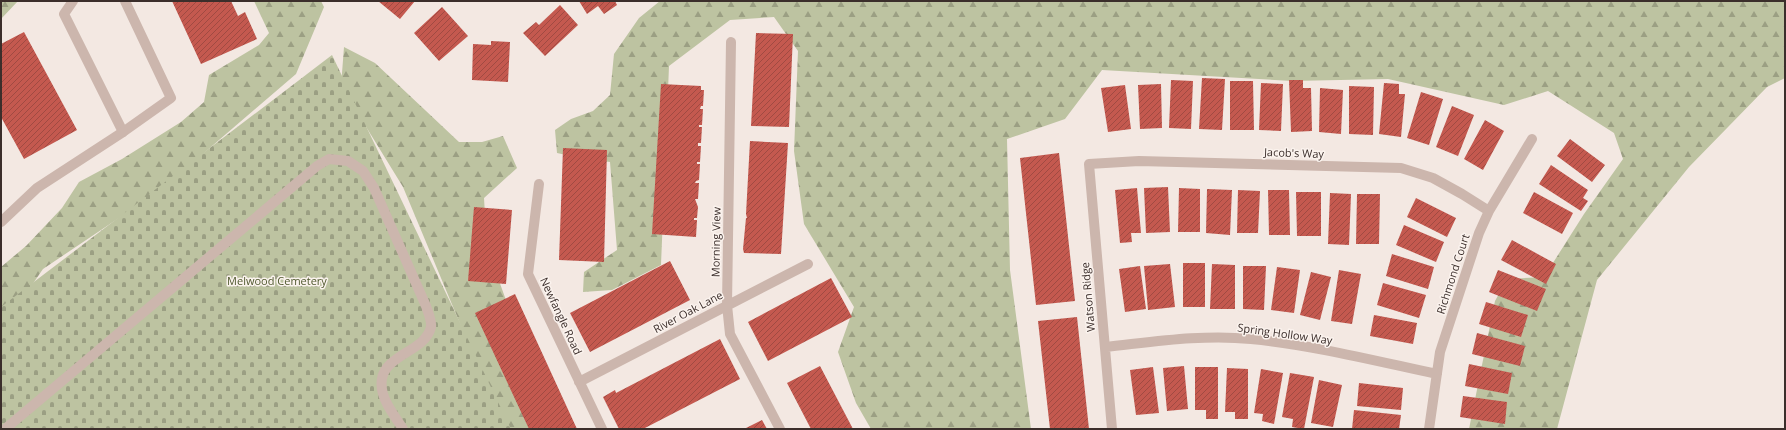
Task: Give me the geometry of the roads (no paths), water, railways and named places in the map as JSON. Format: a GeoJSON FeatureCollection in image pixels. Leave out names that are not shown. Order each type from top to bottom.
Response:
{"type":"FeatureCollection","features":[{"type":"Feature","properties":{"kind":"street"},"geometry":{"type":"LineString","coordinates":[[73,1],[64,14],[123,132]]}},
{"type":"Feature","properties":{"kind":"street"},"geometry":{"type":"LineString","coordinates":[[1,222],[37,188],[123,132],[171,98],[125,1]]}},
{"type":"Feature","properties":{"kind":"street","name":"Morning View"},"geometry":{"type":"LineString","coordinates":[[731,42],[727,305],[730,334],[780,429]]}},
{"type":"Feature","properties":{"kind":"street","name":"Richmond Court"},"geometry":{"type":"LineString","coordinates":[[1429,429],[1440,352],[1479,233],[1489,211],[1532,139]]}},
{"type":"Feature","properties":{"kind":"street"},"geometry":{"type":"LineString","coordinates":[[5,429],[317,166],[330,159],[348,161],[363,171],[374,188],[426,306],[431,326],[426,338],[389,364],[382,378],[383,395],[403,429]]}},
{"type":"Feature","properties":{"kind":"street","name":"Jacob's Way"},"geometry":{"type":"LineString","coordinates":[[1089,164],[1140,161],[1401,168],[1433,178],[1489,211]]}},
{"type":"Feature","properties":{"kind":"street","name":"Watson Ridge"},"geometry":{"type":"LineString","coordinates":[[1089,164],[1112,429]]}},
{"type":"Feature","properties":{"kind":"street","name":"Newfangle Road"},"geometry":{"type":"LineString","coordinates":[[539,184],[528,274],[602,429]]}},
{"type":"Feature","properties":{"kind":"street","name":"River Oak Lane"},"geometry":{"type":"LineString","coordinates":[[579,382],[808,264]]}},
{"type":"Feature","properties":{"kind":"street","name":"Spring Hollow Way"},"geometry":{"type":"LineString","coordinates":[[1105,347],[1192,338],[1250,339],[1304,347],[1437,374]]}},
{"type":"Feature","properties":{"kind":"park label","name":"Melwood Cemetery"},"geometry":{"type":"Point","coordinates":[277,281]}}]}
